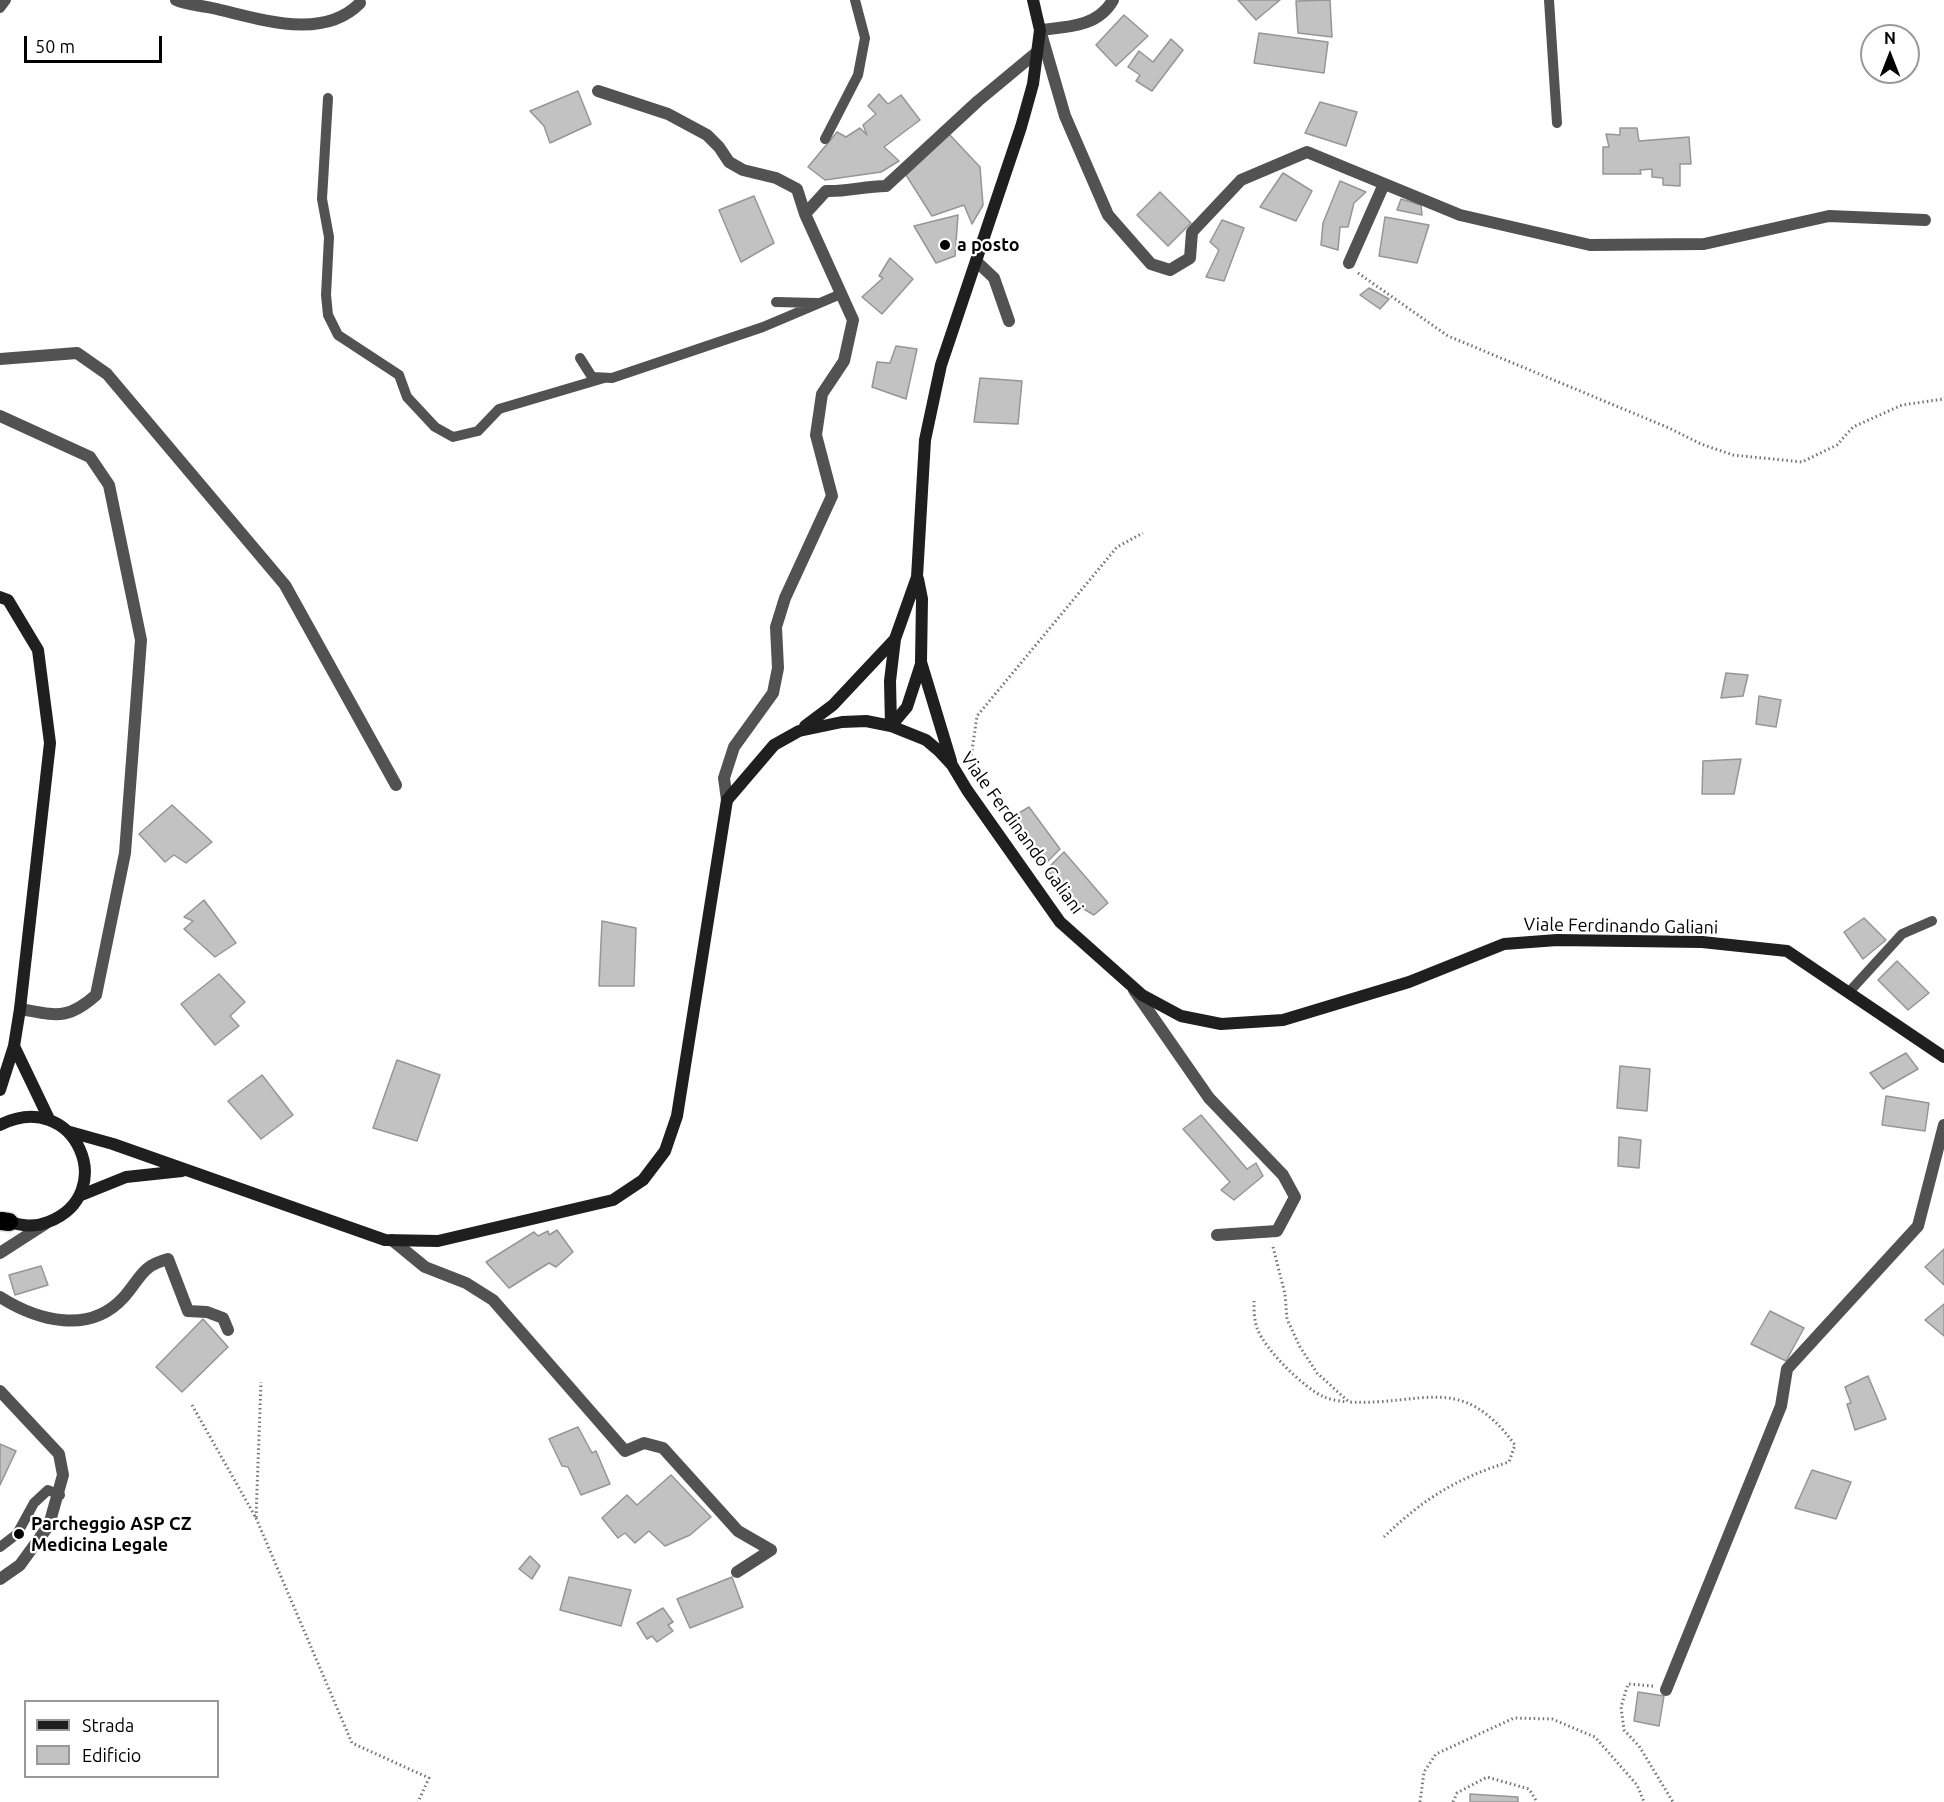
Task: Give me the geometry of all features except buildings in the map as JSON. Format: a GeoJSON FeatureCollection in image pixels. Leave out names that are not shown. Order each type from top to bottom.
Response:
{"type":"FeatureCollection","features":[{"type":"Feature","properties":{"kind":"main road"},"geometry":{"type":"LineString","coordinates":[[891,726],[900,718],[910,701],[921,662],[922,599],[917,577],[925,440],[941,365],[1021,127],[1033,84],[1040,30],[1033,0]]}},
{"type":"Feature","properties":{"kind":"main road"},"geometry":{"type":"LineString","coordinates":[[891,726],[890,681],[895,639],[917,577]]}},
{"type":"Feature","properties":{"kind":"main road"},"geometry":{"type":"LineString","coordinates":[[0,597],[8,600],[38,650],[50,743],[20,1009],[14,1046],[0,1090]]}},
{"type":"Feature","properties":{"kind":"main road"},"geometry":{"type":"LineString","coordinates":[[799,731],[833,705],[895,639]]}},
{"type":"Feature","properties":{"kind":"main road"},"geometry":{"type":"LineString","coordinates":[[921,662],[952,765]]}},
{"type":"Feature","properties":{"kind":"main road","name":"Viale Ferdinando Galiani"},"geometry":{"type":"LineString","coordinates":[[727,800],[774,746],[799,731],[842,722],[866,721],[891,726],[926,740],[952,765],[967,790],[1060,922],[1142,995],[1181,1016],[1221,1024],[1283,1020],[1409,982],[1504,944],[1557,940],[1702,942],[1787,951],[1944,1057]]}},
{"type":"Feature","properties":{"kind":"main road"},"geometry":{"type":"LineString","coordinates":[[69,1132],[114,1143],[186,1171],[392,1240],[438,1241],[613,1200],[643,1180],[649,1173],[665,1151],[677,1116],[727,800]]}},
{"type":"Feature","properties":{"kind":"main road"},"geometry":{"type":"LineString","coordinates":[[14,1046],[49,1119]]}},
{"type":"Feature","properties":{"kind":"main road"},"geometry":{"type":"LineString","coordinates":[[0,1125],[14,1118],[32,1116],[49,1119],[69,1132],[80,1146],[85,1163],[85,1180],[79,1196],[64,1213],[45,1224],[30,1226],[3,1220]]}},
{"type":"Feature","properties":{"kind":"main road"},"geometry":{"type":"LineString","coordinates":[[79,1196],[126,1177],[186,1171]]}},
{"type":"Feature","properties":{"kind":"street"},"geometry":{"type":"LineString","coordinates":[[176,0],[286,24],[332,20],[348,15],[360,3]]}},
{"type":"Feature","properties":{"kind":"street"},"geometry":{"type":"LineString","coordinates":[[1113,0],[1105,12],[1085,23],[1040,30],[1065,116],[1108,214],[1151,264],[1170,270],[1190,258],[1192,232],[1241,180],[1307,152],[1460,215],[1590,245],[1704,244],[1829,216],[1926,220]]}},
{"type":"Feature","properties":{"kind":"street"},"geometry":{"type":"LineString","coordinates":[[805,214],[826,191],[844,191],[860,186],[886,186],[978,101],[1037,52]]}},
{"type":"Feature","properties":{"kind":"street"},"geometry":{"type":"LineString","coordinates":[[598,92],[668,114],[707,135],[729,162],[743,170],[776,178],[797,189],[805,214],[853,320],[844,361],[822,394],[816,435],[832,496],[785,598],[776,627],[778,668],[773,693],[734,747],[724,778],[727,800]]}},
{"type":"Feature","properties":{"kind":"street"},"geometry":{"type":"LineString","coordinates":[[1349,263],[1384,184]]}},
{"type":"Feature","properties":{"kind":"street"},"geometry":{"type":"LineString","coordinates":[[975,261],[994,278],[1009,321]]}},
{"type":"Feature","properties":{"kind":"street"},"geometry":{"type":"LineString","coordinates":[[0,359],[77,353],[107,374],[285,585],[396,785]]}},
{"type":"Feature","properties":{"kind":"street"},"geometry":{"type":"LineString","coordinates":[[0,416],[90,457],[109,485],[141,640],[126,852],[96,995],[79,1010],[61,1017],[20,1009]]}},
{"type":"Feature","properties":{"kind":"street"},"geometry":{"type":"LineString","coordinates":[[1130,984],[1209,1098],[1283,1175],[1295,1197],[1277,1231],[1217,1235]]}},
{"type":"Feature","properties":{"kind":"street"},"geometry":{"type":"LineString","coordinates":[[1666,1690],[1781,1406],[1787,1369],[1918,1226],[1944,1125]]}},
{"type":"Feature","properties":{"kind":"street"},"geometry":{"type":"LineString","coordinates":[[0,1253],[45,1224]]}},
{"type":"Feature","properties":{"kind":"street"},"geometry":{"type":"LineString","coordinates":[[392,1240],[425,1267],[466,1283],[493,1300],[625,1451],[644,1443],[663,1448],[738,1530],[771,1550],[737,1572]]}},
{"type":"Feature","properties":{"kind":"street"},"geometry":{"type":"LineString","coordinates":[[0,1297],[19,1309],[80,1322],[102,1316],[124,1297],[151,1264],[168,1259],[188,1311],[207,1312],[223,1318],[228,1330]]}},
{"type":"Feature","properties":{"kind":"street"},"geometry":{"type":"LineString","coordinates":[[0,1391],[59,1454],[63,1475],[60,1494],[49,1525],[20,1565],[0,1579]]}},
{"type":"Feature","properties":{"kind":"lane"},"geometry":{"type":"LineString","coordinates":[[0,8],[6,0]]}},
{"type":"Feature","properties":{"kind":"lane"},"geometry":{"type":"LineString","coordinates":[[825,138],[858,75],[865,38],[855,0]]}},
{"type":"Feature","properties":{"kind":"lane"},"geometry":{"type":"LineString","coordinates":[[1549,0],[1557,123]]}},
{"type":"Feature","properties":{"kind":"lane"},"geometry":{"type":"LineString","coordinates":[[328,98],[322,171],[322,199],[328,237],[326,295],[328,315],[338,335],[399,375],[407,397],[435,427],[453,437],[478,431],[499,409],[604,378]]}},
{"type":"Feature","properties":{"kind":"lane"},"geometry":{"type":"LineString","coordinates":[[580,358],[592,377],[612,378],[699,350],[841,294]]}},
{"type":"Feature","properties":{"kind":"lane"},"geometry":{"type":"LineString","coordinates":[[776,302],[820,303]]}},
{"type":"Feature","properties":{"kind":"lane"},"geometry":{"type":"LineString","coordinates":[[1849,992],[1902,934],[1932,921]]}},
{"type":"Feature","properties":{"kind":"lane"},"geometry":{"type":"LineString","coordinates":[[0,1547],[17,1534],[34,1503],[48,1490],[60,1494]]}},
{"type":"Feature","properties":{"kind":"path"},"geometry":{"type":"LineString","coordinates":[[1349,263],[1360,275],[1448,336],[1669,428],[1701,444],[1733,455],[1802,462],[1837,445],[1853,427],[1902,405],[1944,399]]}},
{"type":"Feature","properties":{"kind":"path"},"geometry":{"type":"LineString","coordinates":[[967,790],[977,716],[1117,547],[1143,533]]}},
{"type":"Feature","properties":{"kind":"path"},"geometry":{"type":"LineString","coordinates":[[1267,1231],[1285,1294],[1287,1319],[1300,1347],[1317,1373],[1349,1402]]}},
{"type":"Feature","properties":{"kind":"path"},"geometry":{"type":"LineString","coordinates":[[1254,1301],[1257,1328],[1266,1344],[1305,1384],[1325,1398],[1349,1402],[1397,1401],[1433,1395],[1455,1398],[1483,1412],[1505,1431],[1515,1445],[1509,1462],[1455,1481],[1405,1516],[1384,1537]]}},
{"type":"Feature","properties":{"kind":"path"},"geometry":{"type":"LineString","coordinates":[[256,1518],[261,1382]]}},
{"type":"Feature","properties":{"kind":"path"},"geometry":{"type":"LineString","coordinates":[[192,1405],[256,1518],[352,1743],[429,1778],[418,1802]]}},
{"type":"Feature","properties":{"kind":"path"},"geometry":{"type":"LineString","coordinates":[[1666,1690],[1645,1683],[1628,1684],[1621,1707],[1624,1730],[1639,1746],[1673,1802]]}},
{"type":"Feature","properties":{"kind":"path"},"geometry":{"type":"LineString","coordinates":[[1420,1802],[1424,1772],[1436,1754],[1514,1718],[1552,1719],[1595,1737],[1637,1785],[1644,1802]]}},
{"type":"Feature","properties":{"kind":"path"},"geometry":{"type":"LineString","coordinates":[[1453,1802],[1457,1793],[1488,1777],[1529,1789],[1537,1802]]}},
{"type":"Feature","properties":{"kind":"place","name":"a posto"},"geometry":{"type":"Point","coordinates":[945,245]}},
{"type":"Feature","properties":{"kind":"place","name":"Parcheggio ASP CZ Medicina Legale"},"geometry":{"type":"Point","coordinates":[19,1534]}}]}
